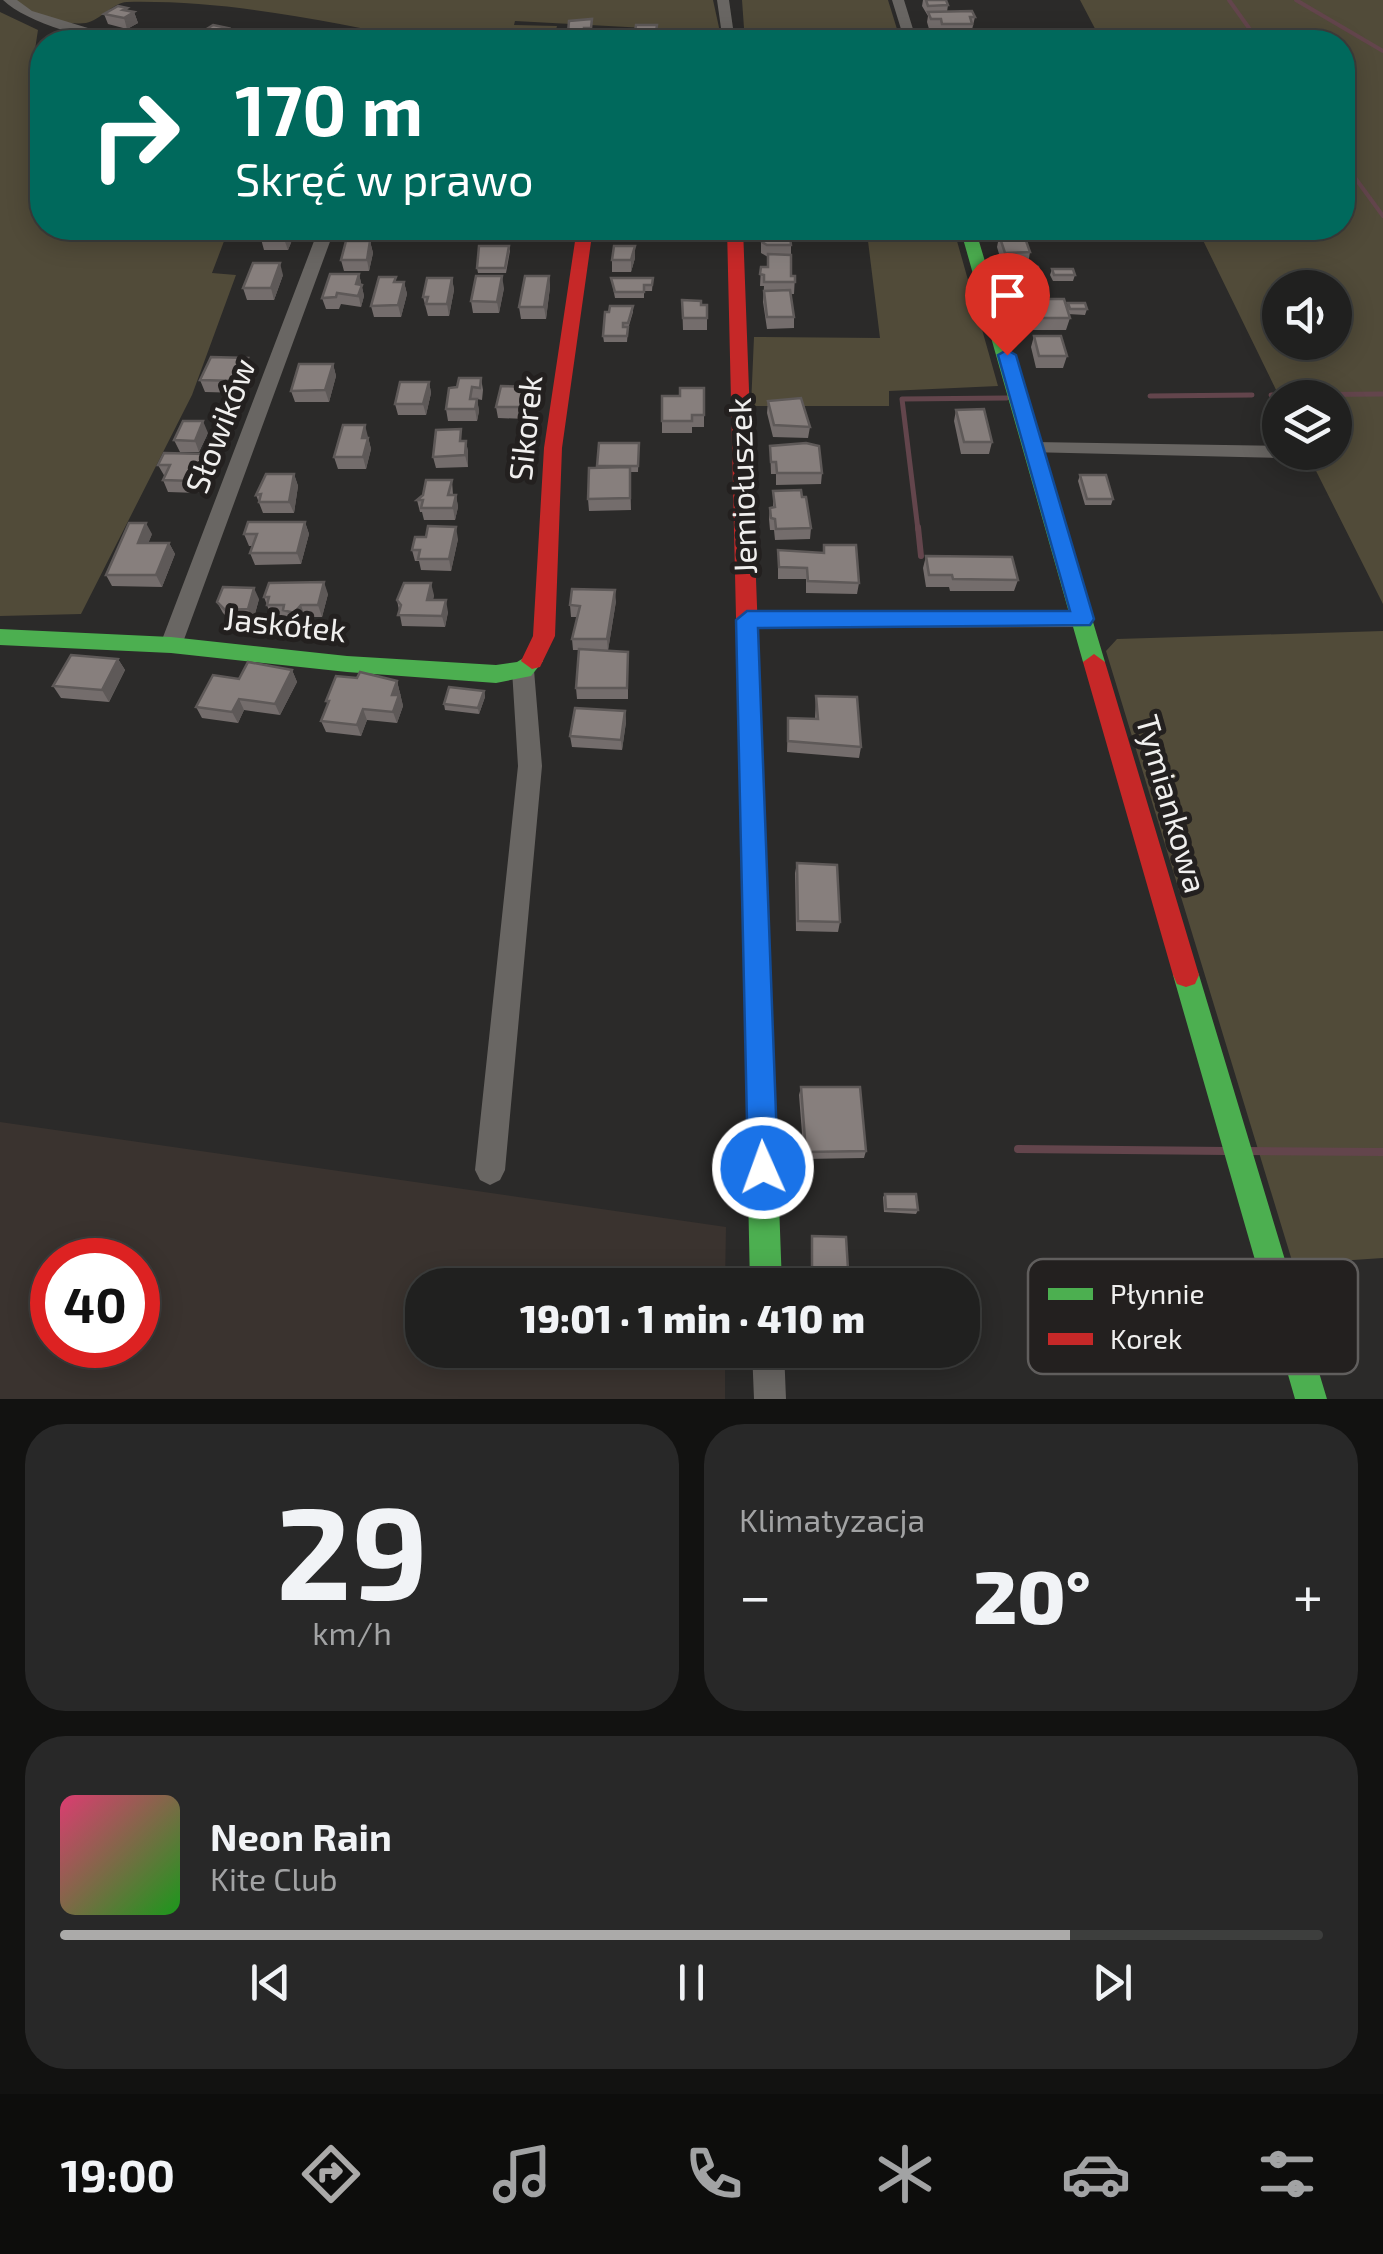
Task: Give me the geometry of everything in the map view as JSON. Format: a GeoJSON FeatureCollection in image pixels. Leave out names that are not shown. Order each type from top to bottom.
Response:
{"type":"FeatureCollection","features":[{"type":"Feature","properties":{"kind":"street"},"geometry":{"type":"LineString","coordinates":[[9,0],[28,14],[85,30]]}},
{"type":"Feature","properties":{"kind":"street"},"geometry":{"type":"LineString","coordinates":[[723,0],[727,30]]}},
{"type":"Feature","properties":{"kind":"street"},"geometry":{"type":"LineString","coordinates":[[898,0],[907,30]]}},
{"type":"Feature","properties":{"kind":"street","name":"Słowików"},"geometry":{"type":"LineString","coordinates":[[171,645],[323,240]]}},
{"type":"Feature","properties":{"kind":"street","name":"Sikorek"},"geometry":{"type":"LineString","coordinates":[[522,670],[536,656],[544,636],[553,448],[583,240]]}},
{"type":"Feature","properties":{"kind":"street","name":"Jemiołuszek"},"geometry":{"type":"LineString","coordinates":[[735,240],[766,1268]]}},
{"type":"Feature","properties":{"kind":"street","name":"Tymiankowa"},"geometry":{"type":"LineString","coordinates":[[971,240],[1270,1259]]}},
{"type":"Feature","properties":{"kind":"street"},"geometry":{"type":"LineString","coordinates":[[1034,448],[1262,452]]}},
{"type":"Feature","properties":{"kind":"street"},"geometry":{"type":"LineString","coordinates":[[747,620],[1083,619]]}},
{"type":"Feature","properties":{"kind":"street","name":"Jaskółek"},"geometry":{"type":"LineString","coordinates":[[0,636],[171,645],[346,664],[496,674],[522,670]]}},
{"type":"Feature","properties":{"kind":"street"},"geometry":{"type":"LineString","coordinates":[[490,1170],[530,766],[522,670]]}},
{"type":"Feature","properties":{"kind":"street"},"geometry":{"type":"LineString","coordinates":[[769,1368],[770,1399]]}},
{"type":"Feature","properties":{"kind":"street","name":"Tymiankowa"},"geometry":{"type":"LineString","coordinates":[[1304,1374],[1311,1399]]}},
{"type":"Feature","properties":{"kind":"shaded area"},"geometry":{"type":"Polygon","coordinates":[[[14,0],[713,0],[720,30],[515,21],[514,25],[557,26],[556,30],[368,30],[237,8],[164,2],[122,3],[86,23],[68,23],[38,15],[14,0]]]}},
{"type":"Feature","properties":{"kind":"shaded area"},"geometry":{"type":"Polygon","coordinates":[[[742,0],[888,0],[897,30],[744,30],[742,0]]]}},
{"type":"Feature","properties":{"kind":"shaded area"},"geometry":{"type":"Polygon","coordinates":[[[1080,0],[1383,0],[1383,604],[1316,470],[1352,470],[1352,380],[1271,380],[1203,240],[1355,240],[1355,30],[1096,30],[1080,0]]]}},
{"type":"Feature","properties":{"kind":"shaded area"},"geometry":{"type":"Polygon","coordinates":[[[0,12],[38,30],[30,30],[30,240],[224,240],[212,273],[236,275],[192,395],[81,614],[0,616],[0,12]]]}},
{"type":"Feature","properties":{"kind":"shaded area"},"geometry":{"type":"Polygon","coordinates":[[[868,240],[957,240],[998,386],[889,391],[889,406],[751,406],[754,337],[880,338],[868,240]]]}},
{"type":"Feature","properties":{"kind":"shaded area"},"geometry":{"type":"Polygon","coordinates":[[[1383,631],[1383,1258],[1291,1259],[1106,651],[1117,639],[1383,631]]]}},
{"type":"Feature","properties":{"kind":"shaded area"},"geometry":{"type":"Polygon","coordinates":[[[0,1122],[726,1227],[725,1268],[405,1268],[405,1368],[725,1368],[725,1399],[0,1399],[0,1122]]]}},
{"type":"Feature","properties":{"kind":"building"},"geometry":{"type":"Polygon","coordinates":[[[926,0],[946,0],[948,5],[928,6],[926,0]]]}},
{"type":"Feature","properties":{"kind":"building"},"geometry":{"type":"Polygon","coordinates":[[[118,6],[134,12],[124,18],[104,14],[118,6]]]}},
{"type":"Feature","properties":{"kind":"building"},"geometry":{"type":"Polygon","coordinates":[[[972,11],[972,24],[942,24],[941,19],[931,19],[928,12],[972,11]]]}},
{"type":"Feature","properties":{"kind":"building"},"geometry":{"type":"Polygon","coordinates":[[[592,19],[591,28],[568,30],[569,21],[592,19]]]}},
{"type":"Feature","properties":{"kind":"building"},"geometry":{"type":"Polygon","coordinates":[[[213,25],[228,28],[225,30],[205,30],[213,25]]]}},
{"type":"Feature","properties":{"kind":"building"},"geometry":{"type":"Polygon","coordinates":[[[636,25],[657,25],[656,30],[635,30],[636,25]]]}},
{"type":"Feature","properties":{"kind":"building"},"geometry":{"type":"Polygon","coordinates":[[[790,240],[791,245],[767,245],[762,242],[790,240]]]}},
{"type":"Feature","properties":{"kind":"building"},"geometry":{"type":"Polygon","coordinates":[[[1001,240],[1026,240],[1030,252],[1005,253],[1001,240]]]}},
{"type":"Feature","properties":{"kind":"building"},"geometry":{"type":"Polygon","coordinates":[[[346,241],[370,241],[367,260],[341,260],[346,241]]]}},
{"type":"Feature","properties":{"kind":"building"},"geometry":{"type":"Polygon","coordinates":[[[479,246],[509,246],[505,268],[477,268],[479,246]]]}},
{"type":"Feature","properties":{"kind":"building"},"geometry":{"type":"Polygon","coordinates":[[[614,246],[635,246],[631,260],[612,260],[614,246]]]}},
{"type":"Feature","properties":{"kind":"building"},"geometry":{"type":"Polygon","coordinates":[[[768,254],[791,255],[791,276],[795,276],[795,282],[764,282],[761,267],[768,267],[768,254]]]}},
{"type":"Feature","properties":{"kind":"building"},"geometry":{"type":"Polygon","coordinates":[[[253,263],[280,263],[271,288],[243,288],[253,263]]]}},
{"type":"Feature","properties":{"kind":"building"},"geometry":{"type":"Polygon","coordinates":[[[1013,267],[1038,267],[1045,289],[1020,289],[1013,267]]]}},
{"type":"Feature","properties":{"kind":"building"},"geometry":{"type":"Polygon","coordinates":[[[1052,269],[1073,269],[1075,275],[1054,275],[1052,269]]]}},
{"type":"Feature","properties":{"kind":"building"},"geometry":{"type":"Polygon","coordinates":[[[330,274],[359,274],[356,284],[362,285],[358,296],[337,293],[336,297],[322,298],[330,274]]]}},
{"type":"Feature","properties":{"kind":"building"},"geometry":{"type":"Polygon","coordinates":[[[476,276],[502,276],[497,302],[471,301],[476,276]]]}},
{"type":"Feature","properties":{"kind":"building"},"geometry":{"type":"Polygon","coordinates":[[[525,276],[549,276],[544,307],[519,307],[525,276]]]}},
{"type":"Feature","properties":{"kind":"building"},"geometry":{"type":"Polygon","coordinates":[[[379,277],[396,277],[394,282],[404,282],[398,305],[371,306],[379,277]]]}},
{"type":"Feature","properties":{"kind":"building"},"geometry":{"type":"Polygon","coordinates":[[[427,278],[452,278],[447,304],[426,304],[428,297],[423,297],[427,278]]]}},
{"type":"Feature","properties":{"kind":"building"},"geometry":{"type":"Polygon","coordinates":[[[611,278],[653,278],[652,285],[644,285],[644,292],[615,292],[611,278]]]}},
{"type":"Feature","properties":{"kind":"building"},"geometry":{"type":"Polygon","coordinates":[[[790,290],[794,317],[767,317],[764,291],[790,290]]]}},
{"type":"Feature","properties":{"kind":"building"},"geometry":{"type":"Polygon","coordinates":[[[1023,299],[1064,299],[1070,318],[1035,318],[1034,313],[1027,313],[1023,299]]]}},
{"type":"Feature","properties":{"kind":"building"},"geometry":{"type":"Polygon","coordinates":[[[682,300],[707,305],[707,318],[683,318],[682,300]]]}},
{"type":"Feature","properties":{"kind":"building"},"geometry":{"type":"Polygon","coordinates":[[[1068,303],[1085,303],[1087,309],[1070,309],[1068,303]]]}},
{"type":"Feature","properties":{"kind":"building"},"geometry":{"type":"Polygon","coordinates":[[[610,306],[633,306],[628,323],[623,323],[623,327],[628,327],[627,336],[603,336],[605,312],[609,312],[610,306]]]}},
{"type":"Feature","properties":{"kind":"building"},"geometry":{"type":"Polygon","coordinates":[[[1034,336],[1061,336],[1067,356],[1039,356],[1034,336]]]}},
{"type":"Feature","properties":{"kind":"building"},"geometry":{"type":"Polygon","coordinates":[[[211,357],[248,358],[237,381],[200,380],[211,357]]]}},
{"type":"Feature","properties":{"kind":"building"},"geometry":{"type":"Polygon","coordinates":[[[299,364],[333,364],[325,390],[291,391],[299,364]]]}},
{"type":"Feature","properties":{"kind":"building"},"geometry":{"type":"Polygon","coordinates":[[[459,378],[481,378],[480,388],[472,387],[470,399],[477,399],[475,409],[446,409],[449,388],[457,387],[459,378]]]}},
{"type":"Feature","properties":{"kind":"building"},"geometry":{"type":"Polygon","coordinates":[[[400,382],[429,382],[423,404],[395,404],[400,382]]]}},
{"type":"Feature","properties":{"kind":"building"},"geometry":{"type":"Polygon","coordinates":[[[501,386],[530,387],[526,407],[496,407],[501,386]]]}},
{"type":"Feature","properties":{"kind":"building"},"geometry":{"type":"Polygon","coordinates":[[[680,388],[704,388],[704,415],[692,415],[692,421],[662,421],[662,396],[680,396],[680,388]]]}},
{"type":"Feature","properties":{"kind":"building"},"geometry":{"type":"Polygon","coordinates":[[[801,398],[810,427],[774,425],[768,401],[801,398]]]}},
{"type":"Feature","properties":{"kind":"building"},"geometry":{"type":"Polygon","coordinates":[[[984,409],[992,442],[964,442],[956,410],[984,409]]]}},
{"type":"Feature","properties":{"kind":"building"},"geometry":{"type":"Polygon","coordinates":[[[183,421],[203,421],[195,441],[174,440],[183,421]]]}},
{"type":"Feature","properties":{"kind":"building"},"geometry":{"type":"Polygon","coordinates":[[[343,425],[365,425],[362,438],[368,438],[363,457],[334,457],[343,425]]]}},
{"type":"Feature","properties":{"kind":"building"},"geometry":{"type":"Polygon","coordinates":[[[461,429],[460,441],[466,441],[465,455],[433,457],[436,430],[461,429]]]}},
{"type":"Feature","properties":{"kind":"building"},"geometry":{"type":"Polygon","coordinates":[[[599,443],[639,443],[638,466],[597,466],[599,443]]]}},
{"type":"Feature","properties":{"kind":"building"},"geometry":{"type":"Polygon","coordinates":[[[770,446],[819,446],[822,473],[777,473],[776,462],[771,462],[770,446]]]}},
{"type":"Feature","properties":{"kind":"building"},"geometry":{"type":"Polygon","coordinates":[[[164,453],[205,454],[193,481],[163,480],[170,465],[158,465],[164,453]]]}},
{"type":"Feature","properties":{"kind":"building"},"geometry":{"type":"Polygon","coordinates":[[[630,467],[630,498],[588,499],[589,468],[630,467]]]}},
{"type":"Feature","properties":{"kind":"building"},"geometry":{"type":"Polygon","coordinates":[[[266,474],[294,474],[289,502],[259,502],[261,494],[256,495],[266,474]]]}},
{"type":"Feature","properties":{"kind":"building"},"geometry":{"type":"Polygon","coordinates":[[[1080,475],[1106,475],[1113,499],[1087,499],[1080,475]]]}},
{"type":"Feature","properties":{"kind":"building"},"geometry":{"type":"Polygon","coordinates":[[[426,480],[452,480],[448,495],[456,495],[453,508],[421,508],[423,500],[417,500],[423,495],[426,480]]]}},
{"type":"Feature","properties":{"kind":"building"},"geometry":{"type":"Polygon","coordinates":[[[801,490],[802,497],[806,497],[811,528],[776,529],[770,508],[775,507],[773,491],[801,490]]]}},
{"type":"Feature","properties":{"kind":"building"},"geometry":{"type":"Polygon","coordinates":[[[248,522],[305,522],[297,553],[250,553],[257,534],[244,534],[248,522]]]}},
{"type":"Feature","properties":{"kind":"building"},"geometry":{"type":"Polygon","coordinates":[[[129,523],[146,523],[138,543],[169,543],[156,575],[106,575],[129,523]]]}},
{"type":"Feature","properties":{"kind":"building"},"geometry":{"type":"Polygon","coordinates":[[[428,526],[456,527],[449,559],[418,559],[420,550],[412,550],[415,537],[426,537],[428,526]]]}},
{"type":"Feature","properties":{"kind":"building"},"geometry":{"type":"Polygon","coordinates":[[[824,545],[856,545],[859,583],[808,581],[807,568],[779,567],[778,550],[824,553],[824,545]]]}},
{"type":"Feature","properties":{"kind":"building"},"geometry":{"type":"Polygon","coordinates":[[[926,556],[1012,557],[1018,580],[929,575],[926,556]]]}},
{"type":"Feature","properties":{"kind":"building"},"geometry":{"type":"Polygon","coordinates":[[[324,582],[318,605],[301,605],[294,613],[283,610],[284,605],[267,605],[269,597],[264,597],[269,583],[324,582]]]}},
{"type":"Feature","properties":{"kind":"building"},"geometry":{"type":"Polygon","coordinates":[[[404,583],[431,583],[427,600],[446,600],[442,616],[398,615],[401,605],[397,600],[404,583]]]}},
{"type":"Feature","properties":{"kind":"building"},"geometry":{"type":"Polygon","coordinates":[[[223,587],[254,588],[248,609],[225,610],[217,602],[223,587]]]}},
{"type":"Feature","properties":{"kind":"building"},"geometry":{"type":"Polygon","coordinates":[[[572,589],[615,590],[607,639],[572,639],[580,606],[570,605],[572,589]]]}},
{"type":"Feature","properties":{"kind":"building"},"geometry":{"type":"Polygon","coordinates":[[[579,649],[628,652],[627,688],[576,688],[579,649]]]}},
{"type":"Feature","properties":{"kind":"building"},"geometry":{"type":"Polygon","coordinates":[[[71,655],[118,659],[102,690],[53,686],[71,655]]]}},
{"type":"Feature","properties":{"kind":"building"},"geometry":{"type":"Polygon","coordinates":[[[248,662],[292,670],[275,704],[239,699],[232,712],[196,707],[213,675],[239,679],[248,662]]]}},
{"type":"Feature","properties":{"kind":"building"},"geometry":{"type":"Polygon","coordinates":[[[360,672],[397,681],[392,695],[399,695],[393,712],[363,709],[357,725],[321,721],[336,676],[357,678],[360,672]]]}},
{"type":"Feature","properties":{"kind":"building"},"geometry":{"type":"Polygon","coordinates":[[[449,687],[484,691],[478,708],[444,704],[449,687]]]}},
{"type":"Feature","properties":{"kind":"building"},"geometry":{"type":"Polygon","coordinates":[[[816,696],[857,697],[861,747],[788,741],[788,718],[818,719],[816,696]]]}},
{"type":"Feature","properties":{"kind":"building"},"geometry":{"type":"Polygon","coordinates":[[[575,708],[625,711],[621,740],[570,736],[575,708]]]}},
{"type":"Feature","properties":{"kind":"building"},"geometry":{"type":"Polygon","coordinates":[[[797,863],[837,865],[840,922],[798,921],[797,863]]]}},
{"type":"Feature","properties":{"kind":"building"},"geometry":{"type":"Polygon","coordinates":[[[801,1087],[860,1087],[866,1151],[806,1152],[801,1087]]]}},
{"type":"Feature","properties":{"kind":"building"},"geometry":{"type":"Polygon","coordinates":[[[885,1194],[916,1194],[918,1210],[886,1209],[885,1194]]]}},
{"type":"Feature","properties":{"kind":"building"},"geometry":{"type":"Polygon","coordinates":[[[812,1236],[846,1237],[848,1268],[812,1268],[812,1236]]]}},
{"type":"Feature","properties":{"kind":"waterway"},"geometry":{"type":"LineString","coordinates":[[1229,0],[1250,30]]}},
{"type":"Feature","properties":{"kind":"waterway"},"geometry":{"type":"LineString","coordinates":[[1296,0],[1347,30]]}},
{"type":"Feature","properties":{"kind":"waterway"},"geometry":{"type":"LineString","coordinates":[[1355,35],[1383,51]]}},
{"type":"Feature","properties":{"kind":"waterway"},"geometry":{"type":"LineString","coordinates":[[1355,178],[1383,216]]}},
{"type":"Feature","properties":{"kind":"waterway"},"geometry":{"type":"LineString","coordinates":[[1352,394],[1383,394]]}},
{"type":"Feature","properties":{"kind":"waterway"},"geometry":{"type":"LineString","coordinates":[[1150,396],[1252,395]]}},
{"type":"Feature","properties":{"kind":"waterway"},"geometry":{"type":"LineString","coordinates":[[918,530],[902,399],[1007,398]]}},
{"type":"Feature","properties":{"kind":"waterway"},"geometry":{"type":"LineString","coordinates":[[918,527],[921,556]]}},
{"type":"Feature","properties":{"kind":"waterway"},"geometry":{"type":"LineString","coordinates":[[1018,1149],[1227,1151]]}},
{"type":"Feature","properties":{"kind":"waterway"},"geometry":{"type":"LineString","coordinates":[[1249,1151],[1383,1152]]}},
{"type":"Feature","properties":{"kind":"traffic: fast"},"geometry":{"type":"LineString","coordinates":[[971,240],[1094,662]]}},
{"type":"Feature","properties":{"kind":"traffic: fast"},"geometry":{"type":"LineString","coordinates":[[0,637],[171,645],[347,664],[496,674],[523,670],[532,661]]}},
{"type":"Feature","properties":{"kind":"traffic: fast"},"geometry":{"type":"LineString","coordinates":[[748,660],[766,1268]]}},
{"type":"Feature","properties":{"kind":"traffic: fast"},"geometry":{"type":"LineString","coordinates":[[1186,975],[1270,1259]]}},
{"type":"Feature","properties":{"kind":"traffic: fast"},"geometry":{"type":"LineString","coordinates":[[1304,1374],[1311,1399]]}},
{"type":"Feature","properties":{"kind":"traffic: jam"},"geometry":{"type":"LineString","coordinates":[[532,661],[544,636],[553,448],[583,240]]}},
{"type":"Feature","properties":{"kind":"traffic: jam"},"geometry":{"type":"LineString","coordinates":[[735,240],[748,660]]}},
{"type":"Feature","properties":{"kind":"traffic: jam"},"geometry":{"type":"LineString","coordinates":[[1094,662],[1186,975]]}},
{"type":"Feature","properties":{"kind":"route"},"geometry":{"type":"LineString","coordinates":[[763,1168],[747,620],[1083,619],[1007,355]]}}]}
